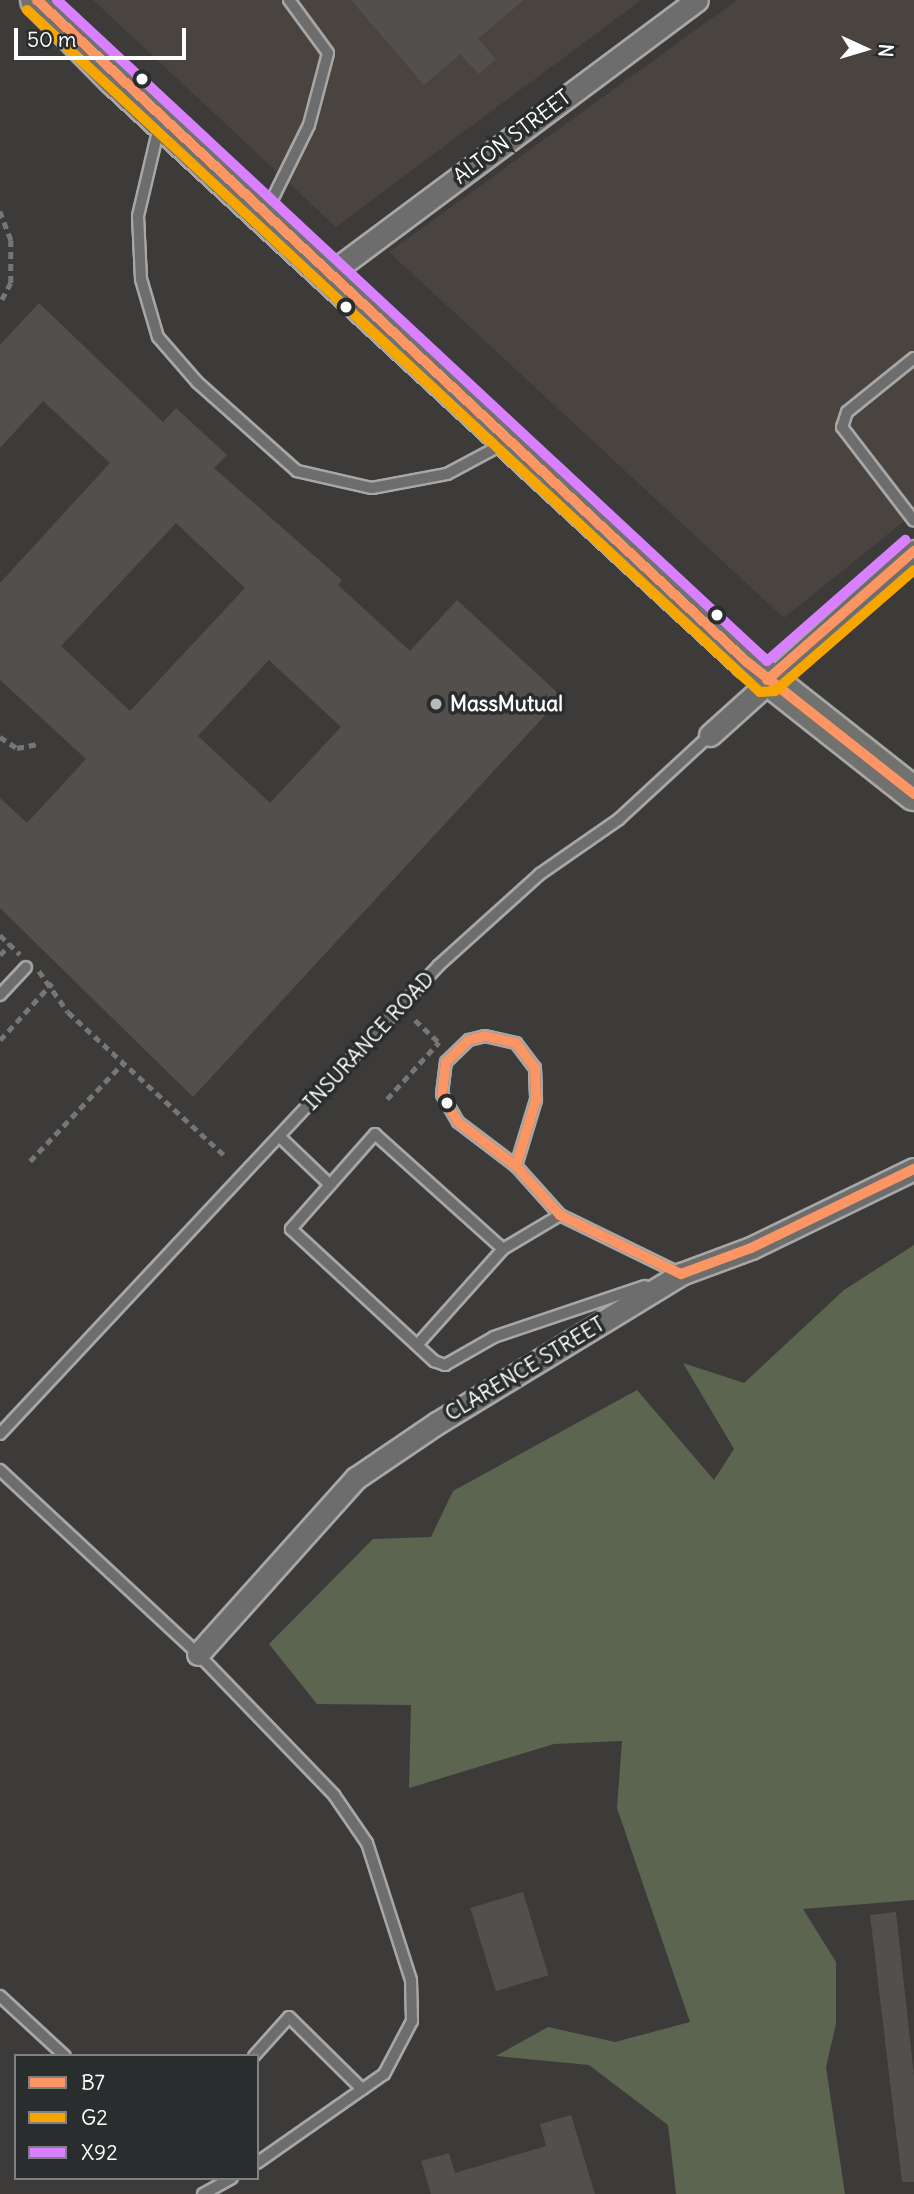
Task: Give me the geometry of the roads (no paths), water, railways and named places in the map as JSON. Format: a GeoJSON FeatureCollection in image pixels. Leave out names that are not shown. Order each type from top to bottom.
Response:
{"type":"FeatureCollection","features":[{"type":"Feature","properties":{"kind":"main road"},"geometry":{"type":"LineString","coordinates":[[37,0],[160,121],[767,680],[914,794]]}},
{"type":"Feature","properties":{"kind":"street","name":"ALTON STREET"},"geometry":{"type":"LineString","coordinates":[[328,275],[697,0]]}},
{"type":"Feature","properties":{"kind":"street","name":"INSURANCE ROAD"},"geometry":{"type":"LineString","coordinates":[[710,735],[767,680],[914,551]]}},
{"type":"Feature","properties":{"kind":"street","name":"CLARENCE STREET"},"geometry":{"type":"LineString","coordinates":[[198,1654],[356,1478],[681,1274],[751,1248],[914,1169]]}},
{"type":"Feature","properties":{"kind":"lane"},"geometry":{"type":"LineString","coordinates":[[264,216],[309,125],[328,53],[289,0]]}},
{"type":"Feature","properties":{"kind":"lane"},"geometry":{"type":"LineString","coordinates":[[160,121],[138,216],[141,279],[158,337],[197,382],[297,471],[372,488],[447,474],[508,441]]}},
{"type":"Feature","properties":{"kind":"lane"},"geometry":{"type":"LineString","coordinates":[[914,358],[847,412],[842,426],[914,521]]}},
{"type":"Feature","properties":{"kind":"lane","name":"INSURANCE ROAD"},"geometry":{"type":"LineString","coordinates":[[0,1434],[457,948],[540,874],[620,819],[710,735]]}},
{"type":"Feature","properties":{"kind":"lane"},"geometry":{"type":"LineString","coordinates":[[0,995],[29,965]]}},
{"type":"Feature","properties":{"kind":"lane"},"geometry":{"type":"LineString","coordinates":[[516,1166],[537,1092],[531,1061],[516,1044],[493,1037],[470,1040],[452,1055],[442,1078],[447,1110],[516,1166],[560,1215],[681,1274]]}},
{"type":"Feature","properties":{"kind":"lane"},"geometry":{"type":"LineString","coordinates":[[503,1249],[375,1134],[291,1229],[419,1343],[424,1354],[445,1365],[494,1337],[681,1274]]}},
{"type":"Feature","properties":{"kind":"lane"},"geometry":{"type":"LineString","coordinates":[[280,1138],[330,1185]]}},
{"type":"Feature","properties":{"kind":"lane"},"geometry":{"type":"LineString","coordinates":[[419,1343],[503,1249],[560,1215]]}},
{"type":"Feature","properties":{"kind":"lane"},"geometry":{"type":"LineString","coordinates":[[0,1470],[198,1654],[334,1795],[367,1843],[411,1980],[412,2021],[384,2074],[259,2162]]}},
{"type":"Feature","properties":{"kind":"lane"},"geometry":{"type":"LineString","coordinates":[[0,1996],[63,2054]]}},
{"type":"Feature","properties":{"kind":"lane"},"geometry":{"type":"LineString","coordinates":[[256,2054],[289,2017],[362,2090]]}},
{"type":"Feature","properties":{"kind":"lane"},"geometry":{"type":"LineString","coordinates":[[203,2194],[228,2180]]}},
{"type":"Feature","properties":{"kind":"place","name":"MassMutual"},"geometry":{"type":"Point","coordinates":[436,704]}}]}
